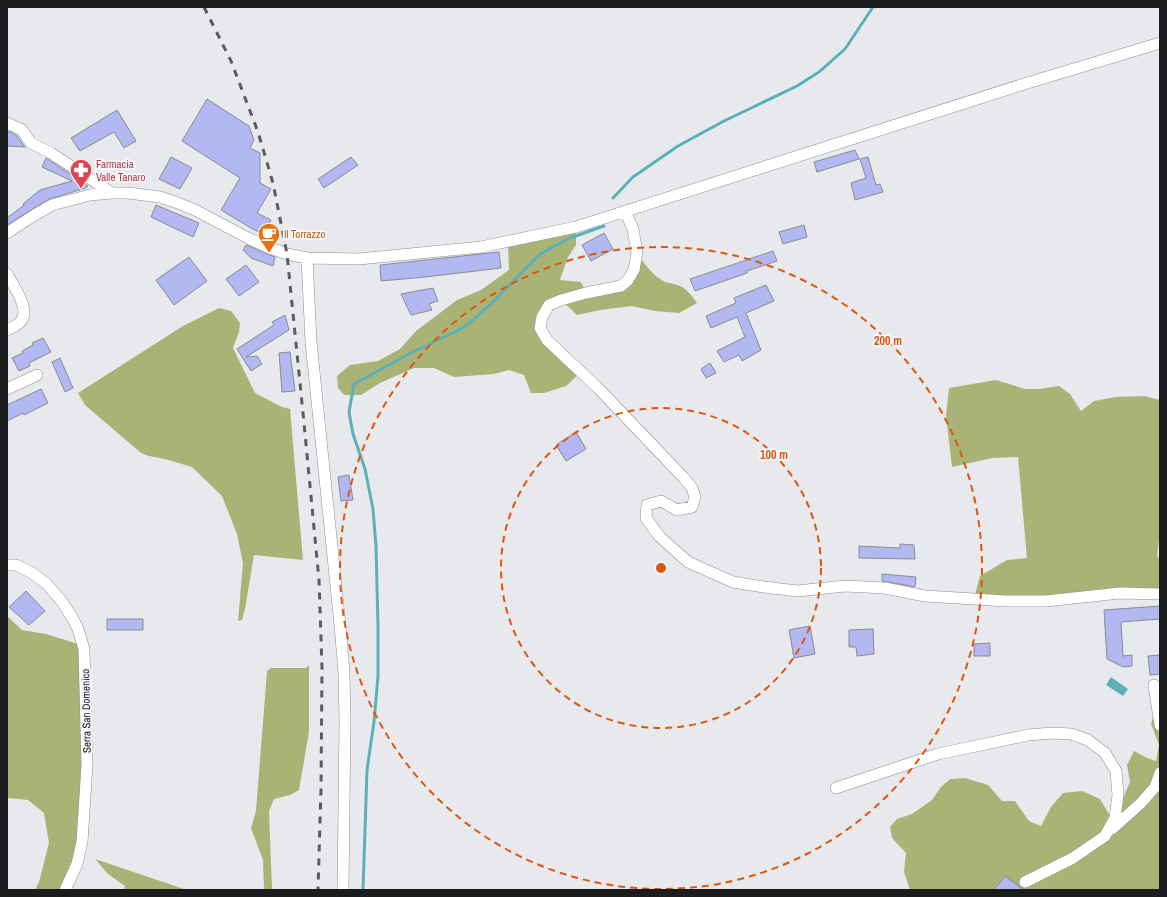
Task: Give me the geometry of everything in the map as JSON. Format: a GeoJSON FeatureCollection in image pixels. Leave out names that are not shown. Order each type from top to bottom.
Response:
{"type":"FeatureCollection","features":[{"type":"Feature","properties":{"kind":"street"},"geometry":{"type":"LineString","coordinates":[[7,233],[52,205],[90,195],[112,193],[141,194],[166,199],[195,210],[267,247],[287,254],[307,258],[360,259],[481,247],[576,226],[1024,84],[1160,43]]}},
{"type":"Feature","properties":{"kind":"street"},"geometry":{"type":"LineString","coordinates":[[7,123],[22,130],[31,144],[51,153],[112,193]]}},
{"type":"Feature","properties":{"kind":"street"},"geometry":{"type":"LineString","coordinates":[[625,211],[633,229],[637,252],[634,270],[628,280],[621,286],[586,293],[560,300],[549,305],[542,317],[540,328],[547,340],[599,389],[692,488],[695,497],[692,507],[677,510],[662,501],[647,505],[646,518],[659,536],[688,562],[733,582],[797,591],[851,586],[885,588],[925,596],[1006,601],[1046,600],[1120,593],[1160,594]]}},
{"type":"Feature","properties":{"kind":"street"},"geometry":{"type":"LineString","coordinates":[[307,258],[311,342],[344,673],[345,736],[343,890]]}},
{"type":"Feature","properties":{"kind":"street"},"geometry":{"type":"LineString","coordinates":[[7,274],[22,300],[24,314],[20,323],[7,330]]}},
{"type":"Feature","properties":{"kind":"street"},"geometry":{"type":"LineString","coordinates":[[7,389],[37,375]]}},
{"type":"Feature","properties":{"kind":"street","name":"Serra San Domenico"},"geometry":{"type":"LineString","coordinates":[[7,565],[16,564],[47,584],[63,603],[73,619],[78,629],[84,649],[87,765],[82,842],[77,864],[65,890]]}},
{"type":"Feature","properties":{"kind":"street"},"geometry":{"type":"LineString","coordinates":[[1154,685],[1160,725]]}},
{"type":"Feature","properties":{"kind":"street"},"geometry":{"type":"LineString","coordinates":[[836,788],[938,754],[1028,735],[1052,733],[1071,734],[1088,740],[1105,753],[1116,771],[1118,795],[1115,818],[1104,836]]}},
{"type":"Feature","properties":{"kind":"street"},"geometry":{"type":"LineString","coordinates":[[1025,882],[1073,858],[1104,836],[1142,803],[1155,787],[1160,773]]}},
{"type":"Feature","properties":{"kind":"green space"},"geometry":{"type":"Polygon","coordinates":[[[576,227],[576,245],[568,257],[560,280],[581,282],[586,293],[621,286],[637,252],[652,273],[665,282],[678,285],[685,289],[697,303],[679,313],[655,311],[632,306],[600,310],[577,315],[561,300],[549,305],[540,328],[581,372],[566,386],[544,393],[531,393],[524,375],[509,370],[494,374],[454,377],[434,368],[414,368],[380,383],[361,395],[344,395],[338,388],[337,376],[350,365],[378,361],[400,349],[416,331],[457,300],[481,290],[509,270],[508,242],[576,227]]]}},
{"type":"Feature","properties":{"kind":"green space"},"geometry":{"type":"Polygon","coordinates":[[[219,308],[231,311],[240,323],[239,332],[233,348],[255,393],[282,407],[290,409],[303,560],[254,555],[245,609],[242,620],[238,621],[243,563],[237,534],[222,496],[192,467],[141,453],[85,405],[78,393],[183,326],[219,308]]]}},
{"type":"Feature","properties":{"kind":"green space"},"geometry":{"type":"Polygon","coordinates":[[[996,380],[1025,389],[1039,389],[1059,386],[1070,394],[1081,411],[1094,401],[1116,397],[1144,396],[1160,400],[1160,532],[1157,556],[1160,559],[1160,594],[974,599],[980,576],[1007,560],[1027,558],[1018,457],[992,458],[952,467],[946,416],[949,388],[996,380]]]}},
{"type":"Feature","properties":{"kind":"green space"},"geometry":{"type":"Polygon","coordinates":[[[7,616],[22,630],[46,634],[78,644],[82,685],[83,738],[79,836],[73,867],[60,890],[35,890],[39,882],[49,843],[44,813],[28,800],[7,798],[7,616]]]}},
{"type":"Feature","properties":{"kind":"green space"},"geometry":{"type":"Polygon","coordinates":[[[309,665],[309,732],[299,790],[290,795],[274,799],[269,811],[272,890],[264,890],[263,860],[251,828],[256,811],[267,671],[271,668],[306,668],[309,665]]]}},
{"type":"Feature","properties":{"kind":"green space"},"geometry":{"type":"Polygon","coordinates":[[[1160,702],[1160,888],[1158,890],[910,890],[904,872],[906,853],[892,838],[890,827],[897,819],[912,814],[932,800],[941,787],[950,779],[965,778],[988,785],[1002,801],[1015,801],[1029,821],[1041,826],[1051,807],[1063,793],[1082,791],[1100,799],[1110,816],[1120,805],[1130,782],[1127,765],[1134,751],[1156,761],[1159,745],[1151,724],[1156,706],[1160,702]]]}},
{"type":"Feature","properties":{"kind":"green space"},"geometry":{"type":"Polygon","coordinates":[[[95,859],[187,890],[124,890],[125,886],[108,874],[95,859]]]}},
{"type":"Feature","properties":{"kind":"water"},"geometry":{"type":"Polygon","coordinates":[[[1111,677],[1128,689],[1123,696],[1106,685],[1111,677]]]}},
{"type":"Feature","properties":{"kind":"building"},"geometry":{"type":"Polygon","coordinates":[[[207,99],[249,126],[254,140],[250,148],[260,153],[260,183],[271,189],[257,213],[271,220],[269,224],[276,228],[276,241],[221,210],[240,178],[182,141],[207,99]]]}},
{"type":"Feature","properties":{"kind":"building"},"geometry":{"type":"Polygon","coordinates":[[[117,110],[136,141],[124,148],[114,132],[80,151],[71,138],[117,110]]]}},
{"type":"Feature","properties":{"kind":"building"},"geometry":{"type":"Polygon","coordinates":[[[7,132],[11,132],[17,136],[25,147],[7,146],[7,132]]]}},
{"type":"Feature","properties":{"kind":"building"},"geometry":{"type":"Polygon","coordinates":[[[855,150],[859,159],[817,172],[814,162],[855,150]]]}},
{"type":"Feature","properties":{"kind":"building"},"geometry":{"type":"Polygon","coordinates":[[[171,157],[192,168],[180,189],[159,179],[171,157]]]}},
{"type":"Feature","properties":{"kind":"building"},"geometry":{"type":"Polygon","coordinates":[[[351,157],[358,165],[324,188],[318,179],[351,157]]]}},
{"type":"Feature","properties":{"kind":"building"},"geometry":{"type":"Polygon","coordinates":[[[868,157],[876,185],[880,184],[883,192],[855,200],[851,183],[866,178],[860,159],[868,157]]]}},
{"type":"Feature","properties":{"kind":"building"},"geometry":{"type":"Polygon","coordinates":[[[46,158],[88,186],[86,188],[49,199],[7,225],[7,218],[40,190],[72,181],[42,167],[46,158]]]}},
{"type":"Feature","properties":{"kind":"building"},"geometry":{"type":"Polygon","coordinates":[[[156,205],[199,223],[193,237],[151,217],[156,205]]]}},
{"type":"Feature","properties":{"kind":"building"},"geometry":{"type":"Polygon","coordinates":[[[804,225],[807,237],[783,244],[779,232],[804,225]]]}},
{"type":"Feature","properties":{"kind":"building"},"geometry":{"type":"Polygon","coordinates":[[[604,233],[613,249],[591,261],[582,245],[604,233]]]}},
{"type":"Feature","properties":{"kind":"building"},"geometry":{"type":"Polygon","coordinates":[[[246,245],[275,257],[273,266],[251,258],[243,250],[246,245]]]}},
{"type":"Feature","properties":{"kind":"building"},"geometry":{"type":"Polygon","coordinates":[[[773,251],[777,261],[695,291],[690,279],[773,251]]]}},
{"type":"Feature","properties":{"kind":"building"},"geometry":{"type":"Polygon","coordinates":[[[499,252],[501,268],[381,281],[380,265],[499,252]]]}},
{"type":"Feature","properties":{"kind":"building"},"geometry":{"type":"Polygon","coordinates":[[[189,257],[207,281],[174,305],[156,280],[189,257]]]}},
{"type":"Feature","properties":{"kind":"building"},"geometry":{"type":"Polygon","coordinates":[[[246,265],[259,282],[239,296],[226,279],[246,265]]]}},
{"type":"Feature","properties":{"kind":"building"},"geometry":{"type":"Polygon","coordinates":[[[766,285],[774,301],[746,313],[761,350],[742,361],[739,355],[724,362],[717,351],[745,337],[737,317],[711,328],[706,316],[736,303],[734,298],[766,285]]]}},
{"type":"Feature","properties":{"kind":"building"},"geometry":{"type":"Polygon","coordinates":[[[433,288],[438,301],[429,304],[432,310],[411,315],[401,294],[433,288]]]}},
{"type":"Feature","properties":{"kind":"building"},"geometry":{"type":"Polygon","coordinates":[[[285,315],[289,330],[246,357],[257,356],[262,364],[251,371],[237,349],[274,325],[272,322],[285,315]]]}},
{"type":"Feature","properties":{"kind":"building"},"geometry":{"type":"Polygon","coordinates":[[[43,338],[51,352],[29,363],[30,366],[19,371],[12,358],[23,353],[22,351],[33,345],[32,343],[43,338]]]}},
{"type":"Feature","properties":{"kind":"building"},"geometry":{"type":"Polygon","coordinates":[[[290,352],[295,391],[282,392],[279,353],[290,352]]]}},
{"type":"Feature","properties":{"kind":"building"},"geometry":{"type":"Polygon","coordinates":[[[60,358],[73,388],[65,392],[52,362],[60,358]]]}},
{"type":"Feature","properties":{"kind":"building"},"geometry":{"type":"Polygon","coordinates":[[[710,363],[716,373],[706,378],[701,369],[710,363]]]}},
{"type":"Feature","properties":{"kind":"building"},"geometry":{"type":"Polygon","coordinates":[[[41,389],[48,403],[24,415],[23,413],[7,421],[7,405],[41,389]]]}},
{"type":"Feature","properties":{"kind":"building"},"geometry":{"type":"Polygon","coordinates":[[[576,432],[586,449],[566,461],[556,445],[576,432]]]}},
{"type":"Feature","properties":{"kind":"building"},"geometry":{"type":"Polygon","coordinates":[[[349,475],[353,500],[341,501],[338,477],[349,475]]]}},
{"type":"Feature","properties":{"kind":"building"},"geometry":{"type":"Polygon","coordinates":[[[900,544],[914,545],[915,559],[859,558],[859,546],[900,548],[900,544]]]}},
{"type":"Feature","properties":{"kind":"building"},"geometry":{"type":"Polygon","coordinates":[[[882,574],[916,577],[915,587],[882,581],[882,574]]]}},
{"type":"Feature","properties":{"kind":"building"},"geometry":{"type":"Polygon","coordinates":[[[26,591],[45,611],[29,625],[9,607],[26,591]]]}},
{"type":"Feature","properties":{"kind":"building"},"geometry":{"type":"Polygon","coordinates":[[[1160,606],[1160,619],[1121,622],[1123,656],[1132,655],[1132,666],[1123,667],[1107,659],[1104,610],[1160,606]]]}},
{"type":"Feature","properties":{"kind":"building"},"geometry":{"type":"Polygon","coordinates":[[[107,619],[143,619],[143,630],[107,630],[107,619]]]}},
{"type":"Feature","properties":{"kind":"building"},"geometry":{"type":"Polygon","coordinates":[[[810,626],[815,654],[794,658],[789,630],[810,626]]]}},
{"type":"Feature","properties":{"kind":"building"},"geometry":{"type":"Polygon","coordinates":[[[873,629],[874,654],[857,656],[856,647],[849,647],[849,630],[873,629]]]}},
{"type":"Feature","properties":{"kind":"building"},"geometry":{"type":"Polygon","coordinates":[[[990,643],[990,656],[974,656],[974,644],[990,643]]]}},
{"type":"Feature","properties":{"kind":"building"},"geometry":{"type":"Polygon","coordinates":[[[1160,655],[1160,674],[1150,675],[1148,656],[1160,655]]]}},
{"type":"Feature","properties":{"kind":"building"},"geometry":{"type":"Polygon","coordinates":[[[1005,876],[1021,888],[1025,890],[994,890],[1005,876]]]}},
{"type":"Feature","properties":{"kind":"waterway"},"geometry":{"type":"LineString","coordinates":[[613,198],[633,177],[678,146],[724,121],[797,86],[819,72],[845,49],[873,7]]}},
{"type":"Feature","properties":{"kind":"waterway"},"geometry":{"type":"LineString","coordinates":[[363,890],[367,770],[374,722],[378,676],[378,627],[376,546],[373,509],[365,469],[353,434],[349,412],[354,384],[411,353],[465,327],[493,302],[540,254],[570,238],[604,226]]}},
{"type":"Feature","properties":{"kind":"railway"},"geometry":{"type":"LineString","coordinates":[[204,7],[231,61],[258,132],[273,183],[287,254],[319,580],[322,668],[318,890]]}},
{"type":"Feature","properties":{"kind":"place","name":"Farmacia Valle Tanaro"},"geometry":{"type":"Point","coordinates":[81,190]}},
{"type":"Feature","properties":{"kind":"place","name":"Il Torrazzo"},"geometry":{"type":"Point","coordinates":[269,254]}}]}
